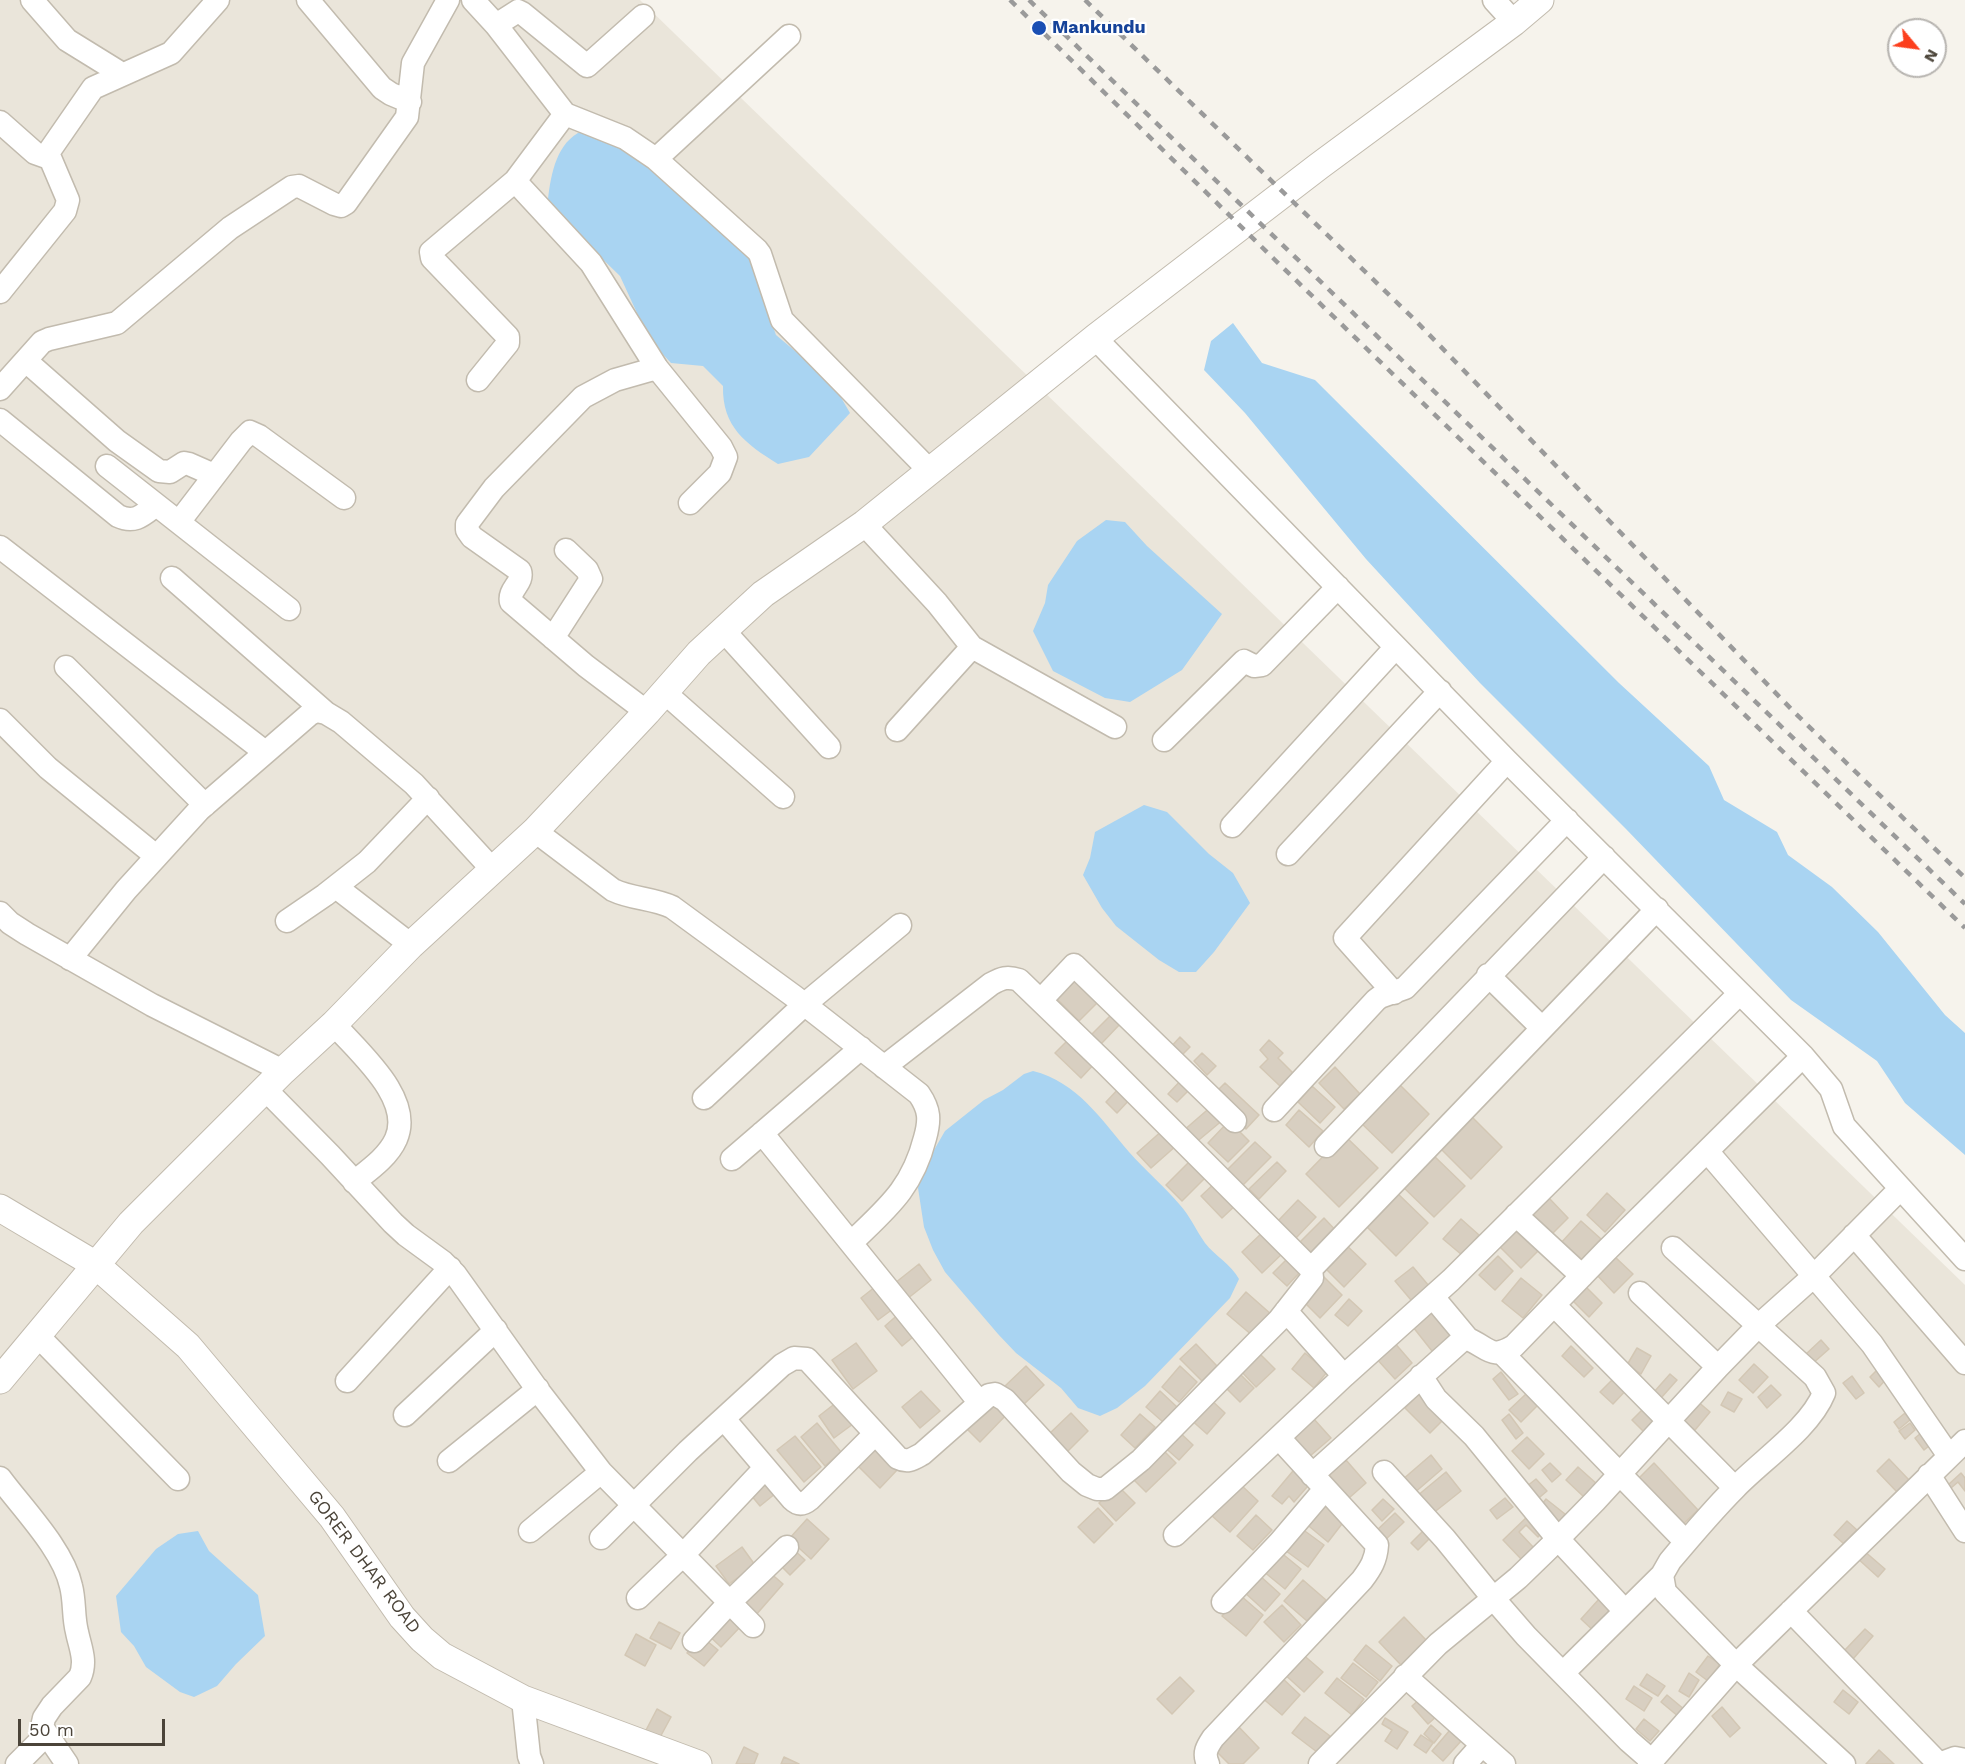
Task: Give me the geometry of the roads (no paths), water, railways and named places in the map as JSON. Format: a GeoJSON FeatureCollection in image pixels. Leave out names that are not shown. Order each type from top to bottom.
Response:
{"type":"FeatureCollection","features":[{"type":"Feature","properties":{"kind":"street"},"geometry":{"type":"LineString","coordinates":[[32,0],[67,40],[122,74]]}},
{"type":"Feature","properties":{"kind":"street"},"geometry":{"type":"LineString","coordinates":[[0,292],[68,205],[68,200],[49,158],[50,149],[89,93],[99,84],[171,53],[218,0]]}},
{"type":"Feature","properties":{"kind":"street"},"geometry":{"type":"LineString","coordinates":[[308,0],[382,88],[410,102]]}},
{"type":"Feature","properties":{"kind":"street"},"geometry":{"type":"LineString","coordinates":[[0,389],[42,342],[107,326],[126,317],[230,228],[292,187],[299,186],[334,204],[341,206],[346,203],[407,117],[413,63],[448,0]]}},
{"type":"Feature","properties":{"kind":"street"},"geometry":{"type":"LineString","coordinates":[[473,0],[496,25],[565,114],[625,138],[656,159],[757,250],[782,320],[930,471]]}},
{"type":"Feature","properties":{"kind":"street"},"geometry":{"type":"LineString","coordinates":[[1494,0],[1514,22]]}},
{"type":"Feature","properties":{"kind":"street"},"geometry":{"type":"LineString","coordinates":[[0,1380],[124,1231],[411,945],[535,831],[723,630],[763,594],[864,524],[1095,338],[1540,0]]}},
{"type":"Feature","properties":{"kind":"street"},"geometry":{"type":"LineString","coordinates":[[496,25],[518,11],[587,66],[643,16]]}},
{"type":"Feature","properties":{"kind":"street"},"geometry":{"type":"LineString","coordinates":[[656,159],[789,36]]}},
{"type":"Feature","properties":{"kind":"street"},"geometry":{"type":"LineString","coordinates":[[478,380],[508,343],[508,337],[432,258],[431,252],[515,181],[565,114]]}},
{"type":"Feature","properties":{"kind":"street"},"geometry":{"type":"LineString","coordinates":[[0,122],[35,153],[49,158]]}},
{"type":"Feature","properties":{"kind":"street"},"geometry":{"type":"LineString","coordinates":[[515,181],[591,263],[657,368],[721,447],[726,457],[720,473],[690,502]]}},
{"type":"Feature","properties":{"kind":"street"},"geometry":{"type":"LineString","coordinates":[[1095,338],[1507,761],[1803,1056],[1832,1089],[1844,1126],[1965,1259]]}},
{"type":"Feature","properties":{"kind":"street"},"geometry":{"type":"LineString","coordinates":[[26,361],[123,445],[159,471],[170,472],[184,463],[214,475]]}},
{"type":"Feature","properties":{"kind":"street"},"geometry":{"type":"LineString","coordinates":[[657,368],[615,380],[583,397],[494,488],[467,524],[467,530],[472,537],[520,571],[520,580],[511,593],[511,602],[586,666],[656,702],[783,797]]}},
{"type":"Feature","properties":{"kind":"street"},"geometry":{"type":"LineString","coordinates":[[0,420],[123,518],[132,520],[139,518],[156,505]]}},
{"type":"Feature","properties":{"kind":"street"},"geometry":{"type":"LineString","coordinates":[[179,522],[250,432],[344,498]]}},
{"type":"Feature","properties":{"kind":"street"},"geometry":{"type":"LineString","coordinates":[[87,491],[123,445]]}},
{"type":"Feature","properties":{"kind":"street"},"geometry":{"type":"LineString","coordinates":[[106,466],[289,609]]}},
{"type":"Feature","properties":{"kind":"street"},"geometry":{"type":"LineString","coordinates":[[864,524],[937,603],[972,647],[1114,728]]}},
{"type":"Feature","properties":{"kind":"street"},"geometry":{"type":"LineString","coordinates":[[0,547],[265,752]]}},
{"type":"Feature","properties":{"kind":"street"},"geometry":{"type":"LineString","coordinates":[[553,638],[591,579],[587,570],[566,550]]}},
{"type":"Feature","properties":{"kind":"street"},"geometry":{"type":"LineString","coordinates":[[172,578],[326,713],[341,722],[428,798],[492,869]]}},
{"type":"Feature","properties":{"kind":"street"},"geometry":{"type":"LineString","coordinates":[[1164,740],[1244,661],[1254,666],[1262,665],[1338,587]]}},
{"type":"Feature","properties":{"kind":"street"},"geometry":{"type":"LineString","coordinates":[[723,630],[829,747]]}},
{"type":"Feature","properties":{"kind":"street"},"geometry":{"type":"LineString","coordinates":[[897,730],[972,647]]}},
{"type":"Feature","properties":{"kind":"street"},"geometry":{"type":"LineString","coordinates":[[1232,826],[1396,647]]}},
{"type":"Feature","properties":{"kind":"street"},"geometry":{"type":"LineString","coordinates":[[66,667],[204,806]]}},
{"type":"Feature","properties":{"kind":"street"},"geometry":{"type":"LineString","coordinates":[[1288,854],[1440,691]]}},
{"type":"Feature","properties":{"kind":"street"},"geometry":{"type":"LineString","coordinates":[[70,959],[156,856],[204,806],[310,714],[317,711],[326,713]]}},
{"type":"Feature","properties":{"kind":"street"},"geometry":{"type":"LineString","coordinates":[[0,720],[48,768],[156,856]]}},
{"type":"Feature","properties":{"kind":"street"},"geometry":{"type":"LineString","coordinates":[[1394,993],[1345,938],[1507,761]]}},
{"type":"Feature","properties":{"kind":"street"},"geometry":{"type":"LineString","coordinates":[[287,921],[367,862],[428,798]]}},
{"type":"Feature","properties":{"kind":"street"},"geometry":{"type":"LineString","coordinates":[[1274,1110],[1376,1000],[1405,988],[1566,820]]}},
{"type":"Feature","properties":{"kind":"street"},"geometry":{"type":"LineString","coordinates":[[535,831],[622,895],[659,901],[672,907],[805,1004],[919,1094],[927,1106],[928,1124],[916,1168],[907,1185],[851,1243]]}},
{"type":"Feature","properties":{"kind":"street"},"geometry":{"type":"LineString","coordinates":[[1326,1146],[1604,857]]}},
{"type":"Feature","properties":{"kind":"street"},"geometry":{"type":"LineString","coordinates":[[336,887],[411,945]]}},
{"type":"Feature","properties":{"kind":"street"},"geometry":{"type":"LineString","coordinates":[[1311,1269],[1657,909]]}},
{"type":"Feature","properties":{"kind":"street"},"geometry":{"type":"LineString","coordinates":[[0,913],[10,923],[152,1005],[275,1081],[354,1182],[406,1235],[450,1268],[601,1472],[753,1626]]}},
{"type":"Feature","properties":{"kind":"street"},"geometry":{"type":"LineString","coordinates":[[704,1098],[805,1004],[900,925]]}},
{"type":"Feature","properties":{"kind":"street"},"geometry":{"type":"LineString","coordinates":[[1041,1000],[1074,966],[1235,1121]]}},
{"type":"Feature","properties":{"kind":"street"},"geometry":{"type":"LineString","coordinates":[[1488,975],[1542,1028]]}},
{"type":"Feature","properties":{"kind":"street"},"geometry":{"type":"LineString","coordinates":[[601,1538],[688,1451],[782,1365],[800,1357],[812,1364],[875,1434],[898,1458],[904,1461],[911,1461],[922,1454],[989,1395],[999,1395],[1071,1472],[1087,1485],[1105,1489],[1141,1460],[1286,1311],[1312,1278],[1311,1269],[1019,980],[1003,977],[991,984],[884,1067]]}},
{"type":"Feature","properties":{"kind":"street"},"geometry":{"type":"LineString","coordinates":[[1175,1535],[1344,1376],[1433,1297],[1739,994]]}},
{"type":"Feature","properties":{"kind":"street"},"geometry":{"type":"LineString","coordinates":[[334,1024],[394,1095],[399,1111],[396,1139],[378,1162],[354,1182]]}},
{"type":"Feature","properties":{"kind":"street"},"geometry":{"type":"LineString","coordinates":[[732,1159],[861,1048]]}},
{"type":"Feature","properties":{"kind":"street"},"geometry":{"type":"LineString","coordinates":[[1502,1353],[1514,1346],[1803,1056]]}},
{"type":"Feature","properties":{"kind":"street"},"geometry":{"type":"LineString","coordinates":[[762,1133],[980,1403]]}},
{"type":"Feature","properties":{"kind":"street"},"geometry":{"type":"LineString","coordinates":[[1384,1472],[1445,1539],[1493,1598],[1651,1763],[1736,1665],[1957,1448],[1815,1275],[1707,1151]]}},
{"type":"Feature","properties":{"kind":"street"},"geometry":{"type":"LineString","coordinates":[[1320,1764],[1438,1644],[1558,1539],[1758,1326],[1815,1275],[1900,1189]]}},
{"type":"Feature","properties":{"kind":"street","name":"GORER DHAR ROAD"},"geometry":{"type":"LineString","coordinates":[[0,1208],[96,1265],[188,1346],[332,1516],[402,1617],[422,1638],[450,1661],[523,1699],[698,1764]]}},
{"type":"Feature","properties":{"kind":"street"},"geometry":{"type":"LineString","coordinates":[[1516,1215],[1582,1276]]}},
{"type":"Feature","properties":{"kind":"street"},"geometry":{"type":"LineString","coordinates":[[1854,1235],[1965,1363]]}},
{"type":"Feature","properties":{"kind":"street"},"geometry":{"type":"LineString","coordinates":[[1563,1673],[1662,1575],[1670,1561],[1735,1488],[1804,1423],[1819,1405],[1824,1393],[1815,1377],[1673,1248]]}},
{"type":"Feature","properties":{"kind":"street"},"geometry":{"type":"LineString","coordinates":[[347,1381],[450,1268]]}},
{"type":"Feature","properties":{"kind":"street"},"geometry":{"type":"LineString","coordinates":[[1640,1293],[1718,1367]]}},
{"type":"Feature","properties":{"kind":"street"},"geometry":{"type":"LineString","coordinates":[[1433,1297],[1468,1339],[1488,1351],[1502,1353],[1686,1542]]}},
{"type":"Feature","properties":{"kind":"street"},"geometry":{"type":"LineString","coordinates":[[1554,1305],[1735,1488]]}},
{"type":"Feature","properties":{"kind":"street"},"geometry":{"type":"LineString","coordinates":[[1286,1311],[1344,1376]]}},
{"type":"Feature","properties":{"kind":"street"},"geometry":{"type":"LineString","coordinates":[[405,1415],[496,1330]]}},
{"type":"Feature","properties":{"kind":"street"},"geometry":{"type":"LineString","coordinates":[[38,1336],[178,1479]]}},
{"type":"Feature","properties":{"kind":"street"},"geometry":{"type":"LineString","coordinates":[[1223,1602],[1319,1482],[1421,1376],[1461,1341],[1468,1339]]}},
{"type":"Feature","properties":{"kind":"street"},"geometry":{"type":"LineString","coordinates":[[1421,1376],[1436,1399],[1474,1436],[1558,1539],[1625,1611]]}},
{"type":"Feature","properties":{"kind":"street"},"geometry":{"type":"LineString","coordinates":[[449,1461],[538,1389]]}},
{"type":"Feature","properties":{"kind":"street"},"geometry":{"type":"LineString","coordinates":[[724,1419],[794,1502],[804,1504],[875,1434]]}},
{"type":"Feature","properties":{"kind":"street"},"geometry":{"type":"LineString","coordinates":[[1208,1764],[1205,1756],[1214,1738],[1355,1588],[1373,1565],[1377,1545],[1279,1438]]}},
{"type":"Feature","properties":{"kind":"street"},"geometry":{"type":"LineString","coordinates":[[638,1598],[683,1555],[765,1468]]}},
{"type":"Feature","properties":{"kind":"street"},"geometry":{"type":"LineString","coordinates":[[530,1531],[601,1472]]}},
{"type":"Feature","properties":{"kind":"street"},"geometry":{"type":"LineString","coordinates":[[1929,1475],[1965,1531]]}},
{"type":"Feature","properties":{"kind":"street"},"geometry":{"type":"LineString","coordinates":[[0,1478],[57,1551],[72,1586],[76,1629],[84,1662],[83,1669],[80,1677],[44,1718],[42,1727],[67,1764]]}},
{"type":"Feature","properties":{"kind":"street"},"geometry":{"type":"LineString","coordinates":[[694,1641],[730,1602],[787,1547]]}},
{"type":"Feature","properties":{"kind":"street"},"geometry":{"type":"LineString","coordinates":[[1662,1575],[1665,1592],[1736,1665],[1844,1764]]}},
{"type":"Feature","properties":{"kind":"street"},"geometry":{"type":"LineString","coordinates":[[1791,1611],[1939,1764],[1955,1758],[1965,1760]]}},
{"type":"Feature","properties":{"kind":"street"},"geometry":{"type":"LineString","coordinates":[[1405,1676],[1504,1764]]}},
{"type":"Feature","properties":{"kind":"street"},"geometry":{"type":"LineString","coordinates":[[523,1699],[529,1756],[532,1764]]}},
{"type":"Feature","properties":{"kind":"street"},"geometry":{"type":"LineString","coordinates":[[17,1764],[46,1735]]}},
{"type":"Feature","properties":{"kind":"street"},"geometry":{"type":"LineString","coordinates":[[1465,1764],[1482,1745]]}},
{"type":"Feature","properties":{"kind":"water"},"geometry":{"type":"Polygon","coordinates":[[[582,131],[605,139],[657,172],[751,256],[776,335],[832,382],[850,413],[809,457],[778,464],[746,441],[738,433],[727,413],[723,386],[703,366],[671,363],[658,349],[637,313],[620,276],[586,243],[548,199],[553,169],[561,150],[573,136],[582,131]]]}},
{"type":"Feature","properties":{"kind":"water"},"geometry":{"type":"Polygon","coordinates":[[[1233,323],[1262,363],[1315,380],[1619,683],[1709,766],[1724,800],[1777,832],[1788,855],[1832,887],[1878,932],[1945,1015],[1965,1033],[1965,1155],[1905,1103],[1877,1061],[1791,1000],[1626,829],[1480,683],[1366,559],[1245,413],[1204,370],[1211,341],[1233,323]]]}},
{"type":"Feature","properties":{"kind":"water"},"geometry":{"type":"Polygon","coordinates":[[[1106,520],[1125,522],[1147,546],[1222,614],[1182,670],[1130,702],[1105,698],[1053,671],[1033,631],[1045,603],[1048,585],[1077,541],[1106,520]]]}},
{"type":"Feature","properties":{"kind":"water"},"geometry":{"type":"Polygon","coordinates":[[[1144,805],[1167,812],[1209,854],[1233,873],[1250,903],[1214,952],[1196,972],[1179,972],[1159,960],[1116,926],[1102,908],[1083,875],[1090,858],[1095,832],[1144,805]]]}},
{"type":"Feature","properties":{"kind":"water"},"geometry":{"type":"Polygon","coordinates":[[[1033,1071],[1063,1084],[1087,1103],[1129,1152],[1168,1191],[1187,1214],[1205,1243],[1239,1279],[1230,1298],[1145,1386],[1117,1408],[1100,1416],[1078,1408],[1061,1388],[1016,1353],[998,1334],[945,1272],[924,1227],[918,1188],[922,1171],[945,1131],[984,1100],[1003,1090],[1024,1074],[1033,1071]]]}},
{"type":"Feature","properties":{"kind":"water"},"geometry":{"type":"Polygon","coordinates":[[[198,1531],[209,1551],[258,1595],[265,1636],[217,1686],[194,1697],[180,1692],[146,1667],[134,1646],[121,1632],[116,1596],[156,1549],[178,1534],[198,1531]]]}},
{"type":"Feature","properties":{"kind":"railway"},"geometry":{"type":"LineString","coordinates":[[1010,0],[1965,928]]}},
{"type":"Feature","properties":{"kind":"railway"},"geometry":{"type":"LineString","coordinates":[[1029,0],[1965,904]]}},
{"type":"Feature","properties":{"kind":"railway"},"geometry":{"type":"LineString","coordinates":[[1085,0],[1416,321],[1795,713],[1965,878]]}},
{"type":"Feature","properties":{"kind":"place","name":"Mankundu"},"geometry":{"type":"Point","coordinates":[1039,28]}}]}
